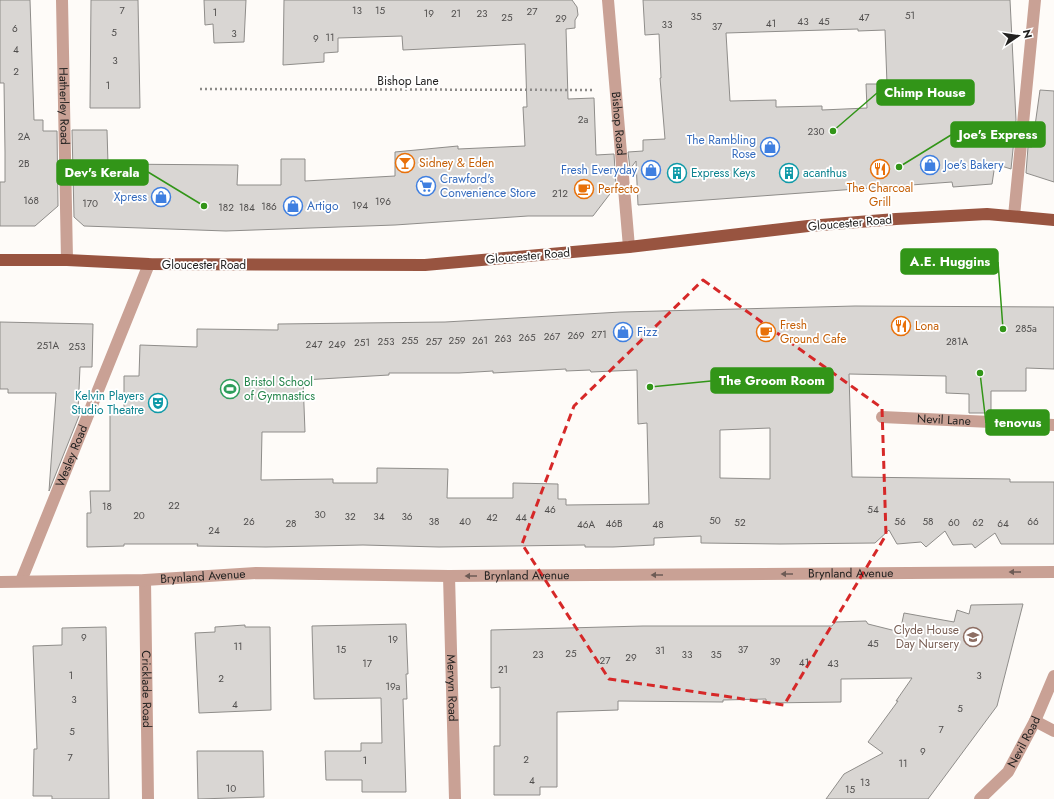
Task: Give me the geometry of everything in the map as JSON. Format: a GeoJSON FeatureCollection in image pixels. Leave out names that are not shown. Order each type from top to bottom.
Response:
{"type":"FeatureCollection","features":[{"type":"Feature","properties":{"kind":"main road","name":"Gloucester Road"},"geometry":{"type":"LineString","coordinates":[[0,260],[67,260],[149,264],[425,265],[630,247],[808,226],[987,214],[1054,220]]}},
{"type":"Feature","properties":{"kind":"street","name":"Hatherley Road"},"geometry":{"type":"LineString","coordinates":[[62,0],[67,260]]}},
{"type":"Feature","properties":{"kind":"street","name":"Bishop Road"},"geometry":{"type":"LineString","coordinates":[[608,0],[630,247]]}},
{"type":"Feature","properties":{"kind":"street"},"geometry":{"type":"LineString","coordinates":[[1014,216],[1035,0]]}},
{"type":"Feature","properties":{"kind":"street","name":"Wesley Road"},"geometry":{"type":"LineString","coordinates":[[22,582],[149,264]]}},
{"type":"Feature","properties":{"kind":"street","name":"Nevil Lane"},"geometry":{"type":"LineString","coordinates":[[882,417],[1054,425]]}},
{"type":"Feature","properties":{"kind":"street","name":"Brynland Avenue"},"geometry":{"type":"LineString","coordinates":[[0,582],[144,580],[256,573],[449,576],[1054,572]]}},
{"type":"Feature","properties":{"kind":"street","name":"Mervyn Road"},"geometry":{"type":"LineString","coordinates":[[449,576],[455,799]]}},
{"type":"Feature","properties":{"kind":"street","name":"Cricklade Road"},"geometry":{"type":"LineString","coordinates":[[144,580],[148,799]]}},
{"type":"Feature","properties":{"kind":"street","name":"Nevil Road"},"geometry":{"type":"LineString","coordinates":[[980,799],[1008,772],[1035,721],[1054,676]]}},
{"type":"Feature","properties":{"kind":"street"},"geometry":{"type":"LineString","coordinates":[[1035,721],[1054,731]]}},
{"type":"Feature","properties":{"kind":"path","name":"Bishop Lane"},"geometry":{"type":"LineString","coordinates":[[200,89],[616,90]]}},
{"type":"Feature","properties":{"kind":"highlighted area"},"geometry":{"type":"Polygon","coordinates":[[[703,280],[882,408],[886,535],[784,705],[609,679],[522,544],[574,406],[703,280]]]}},
{"type":"Feature","properties":{"kind":"building"},"geometry":{"type":"Polygon","coordinates":[[[0,0],[30,0],[34,120],[43,120],[43,131],[57,131],[58,206],[35,226],[0,226],[0,182],[5,182],[5,152],[4,83],[0,83],[0,0]]]}},
{"type":"Feature","properties":{"kind":"building"},"geometry":{"type":"Polygon","coordinates":[[[91,0],[138,0],[140,108],[90,108],[91,0]]]}},
{"type":"Feature","properties":{"kind":"building"},"geometry":{"type":"Polygon","coordinates":[[[204,0],[246,0],[244,42],[214,43],[213,24],[205,25],[204,0]]]}},
{"type":"Feature","properties":{"kind":"building"},"geometry":{"type":"Polygon","coordinates":[[[284,0],[572,0],[577,7],[578,15],[575,20],[575,28],[566,29],[568,99],[594,98],[596,155],[614,154],[616,186],[593,216],[528,216],[395,225],[226,231],[84,226],[74,217],[72,130],[107,130],[108,164],[238,165],[237,185],[281,185],[281,159],[305,159],[305,181],[395,176],[395,152],[458,146],[458,149],[525,146],[523,107],[527,107],[525,44],[403,50],[402,36],[338,38],[338,52],[324,53],[324,62],[283,65],[284,0]]]}},
{"type":"Feature","properties":{"kind":"building"},"geometry":{"type":"Polygon","coordinates":[[[643,0],[1010,0],[1016,120],[1011,169],[995,164],[992,184],[953,187],[952,182],[638,205],[636,161],[630,169],[628,152],[643,151],[643,140],[665,139],[660,78],[659,34],[645,35],[643,0]],[[858,29],[726,33],[730,101],[776,100],[776,107],[822,106],[822,110],[867,108],[866,84],[887,84],[885,30],[858,31],[858,29]]]}},
{"type":"Feature","properties":{"kind":"building"},"geometry":{"type":"Polygon","coordinates":[[[1040,90],[1054,91],[1054,182],[1026,173],[1028,147],[1032,147],[1040,90]]]}},
{"type":"Feature","properties":{"kind":"building"},"geometry":{"type":"Polygon","coordinates":[[[855,306],[1054,307],[1054,369],[1026,368],[1026,391],[991,391],[991,413],[969,413],[969,394],[946,393],[946,376],[849,374],[852,477],[1010,479],[1010,482],[1054,482],[1054,544],[1001,544],[995,533],[975,548],[972,544],[953,545],[945,531],[926,547],[921,542],[897,544],[889,530],[875,543],[701,543],[701,536],[654,538],[654,545],[613,547],[585,547],[585,545],[439,547],[363,545],[266,547],[197,546],[198,544],[124,544],[124,546],[87,547],[87,513],[91,513],[90,491],[110,491],[110,412],[124,413],[124,376],[139,376],[140,345],[197,347],[197,329],[278,330],[278,324],[445,322],[621,312],[855,306]],[[566,369],[493,373],[493,371],[459,373],[389,373],[389,375],[303,380],[305,432],[262,432],[261,480],[333,479],[333,483],[377,483],[377,468],[448,469],[447,498],[513,498],[513,483],[558,484],[558,499],[566,499],[566,505],[649,504],[647,423],[638,424],[637,370],[591,372],[590,370],[566,371],[566,369]],[[770,428],[720,430],[720,478],[770,479],[770,428]]]}},
{"type":"Feature","properties":{"kind":"building"},"geometry":{"type":"Polygon","coordinates":[[[0,322],[93,324],[92,367],[80,367],[78,411],[81,411],[49,491],[56,393],[8,393],[8,389],[0,389],[0,322]]]}},
{"type":"Feature","properties":{"kind":"building"},"geometry":{"type":"Polygon","coordinates":[[[1023,604],[997,706],[928,799],[826,799],[844,774],[883,753],[868,742],[898,701],[896,701],[912,678],[841,679],[841,702],[766,703],[766,699],[723,700],[723,702],[618,701],[618,710],[557,712],[557,787],[540,787],[540,795],[494,795],[494,746],[500,746],[500,687],[491,688],[491,630],[643,626],[832,626],[835,622],[866,621],[868,624],[900,632],[904,613],[954,622],[957,610],[969,614],[971,605],[1023,604]]]}},
{"type":"Feature","properties":{"kind":"building"},"geometry":{"type":"Polygon","coordinates":[[[406,624],[408,674],[406,674],[407,699],[403,699],[406,792],[362,792],[362,780],[326,780],[325,751],[361,751],[361,743],[382,743],[381,698],[314,699],[312,626],[406,624]]]}},
{"type":"Feature","properties":{"kind":"building"},"geometry":{"type":"Polygon","coordinates":[[[245,625],[245,627],[270,627],[271,710],[199,713],[195,633],[215,632],[215,627],[245,625]]]}},
{"type":"Feature","properties":{"kind":"building"},"geometry":{"type":"Polygon","coordinates":[[[106,627],[109,799],[52,799],[52,796],[33,796],[34,749],[37,749],[33,646],[62,645],[62,628],[106,627]]]}},
{"type":"Feature","properties":{"kind":"building"},"geometry":{"type":"Polygon","coordinates":[[[197,751],[263,751],[264,797],[198,799],[197,751]]]}},
{"type":"Feature","properties":{"kind":"place","name":"Chimp House"},"geometry":{"type":"Point","coordinates":[833,131]}},
{"type":"Feature","properties":{"kind":"place","name":"The Rambling Rose"},"geometry":{"type":"Point","coordinates":[770,147]}},
{"type":"Feature","properties":{"kind":"place","name":"Sidney & Eden"},"geometry":{"type":"Point","coordinates":[405,163]}},
{"type":"Feature","properties":{"kind":"place","name":"Joe's Bakery"},"geometry":{"type":"Point","coordinates":[930,165]}},
{"type":"Feature","properties":{"kind":"place","name":"Joe's Express"},"geometry":{"type":"Point","coordinates":[899,167]}},
{"type":"Feature","properties":{"kind":"place","name":"The Charcoal Grill"},"geometry":{"type":"Point","coordinates":[880,169]}},
{"type":"Feature","properties":{"kind":"place","name":"Fresh Everyday"},"geometry":{"type":"Point","coordinates":[651,170]}},
{"type":"Feature","properties":{"kind":"place","name":"Express Keys"},"geometry":{"type":"Point","coordinates":[677,173]}},
{"type":"Feature","properties":{"kind":"place","name":"acanthus"},"geometry":{"type":"Point","coordinates":[789,173]}},
{"type":"Feature","properties":{"kind":"place","name":"Crawford's Convenience Store"},"geometry":{"type":"Point","coordinates":[426,186]}},
{"type":"Feature","properties":{"kind":"place","name":"Perfecto"},"geometry":{"type":"Point","coordinates":[584,189]}},
{"type":"Feature","properties":{"kind":"place","name":"Xpress"},"geometry":{"type":"Point","coordinates":[161,197]}},
{"type":"Feature","properties":{"kind":"place","name":"Dev's Kerala"},"geometry":{"type":"Point","coordinates":[204,206]}},
{"type":"Feature","properties":{"kind":"place","name":"Artigo"},"geometry":{"type":"Point","coordinates":[293,206]}},
{"type":"Feature","properties":{"kind":"place","name":"Lona"},"geometry":{"type":"Point","coordinates":[901,326]}},
{"type":"Feature","properties":{"kind":"place","name":"A.E. Huggins"},"geometry":{"type":"Point","coordinates":[1003,329]}},
{"type":"Feature","properties":{"kind":"place","name":"Fizz"},"geometry":{"type":"Point","coordinates":[623,332]}},
{"type":"Feature","properties":{"kind":"place","name":"Fresh Ground Cafe"},"geometry":{"type":"Point","coordinates":[766,332]}},
{"type":"Feature","properties":{"kind":"place","name":"tenovus"},"geometry":{"type":"Point","coordinates":[980,373]}},
{"type":"Feature","properties":{"kind":"place","name":"The Groom Room"},"geometry":{"type":"Point","coordinates":[650,387]}},
{"type":"Feature","properties":{"kind":"place","name":"Bristol School of Gymnastics"},"geometry":{"type":"Point","coordinates":[230,389]}},
{"type":"Feature","properties":{"kind":"place","name":"Kelvin Players Studio Theatre"},"geometry":{"type":"Point","coordinates":[158,403]}},
{"type":"Feature","properties":{"kind":"place","name":"Clyde House Day Nursery"},"geometry":{"type":"Point","coordinates":[973,637]}}]}
